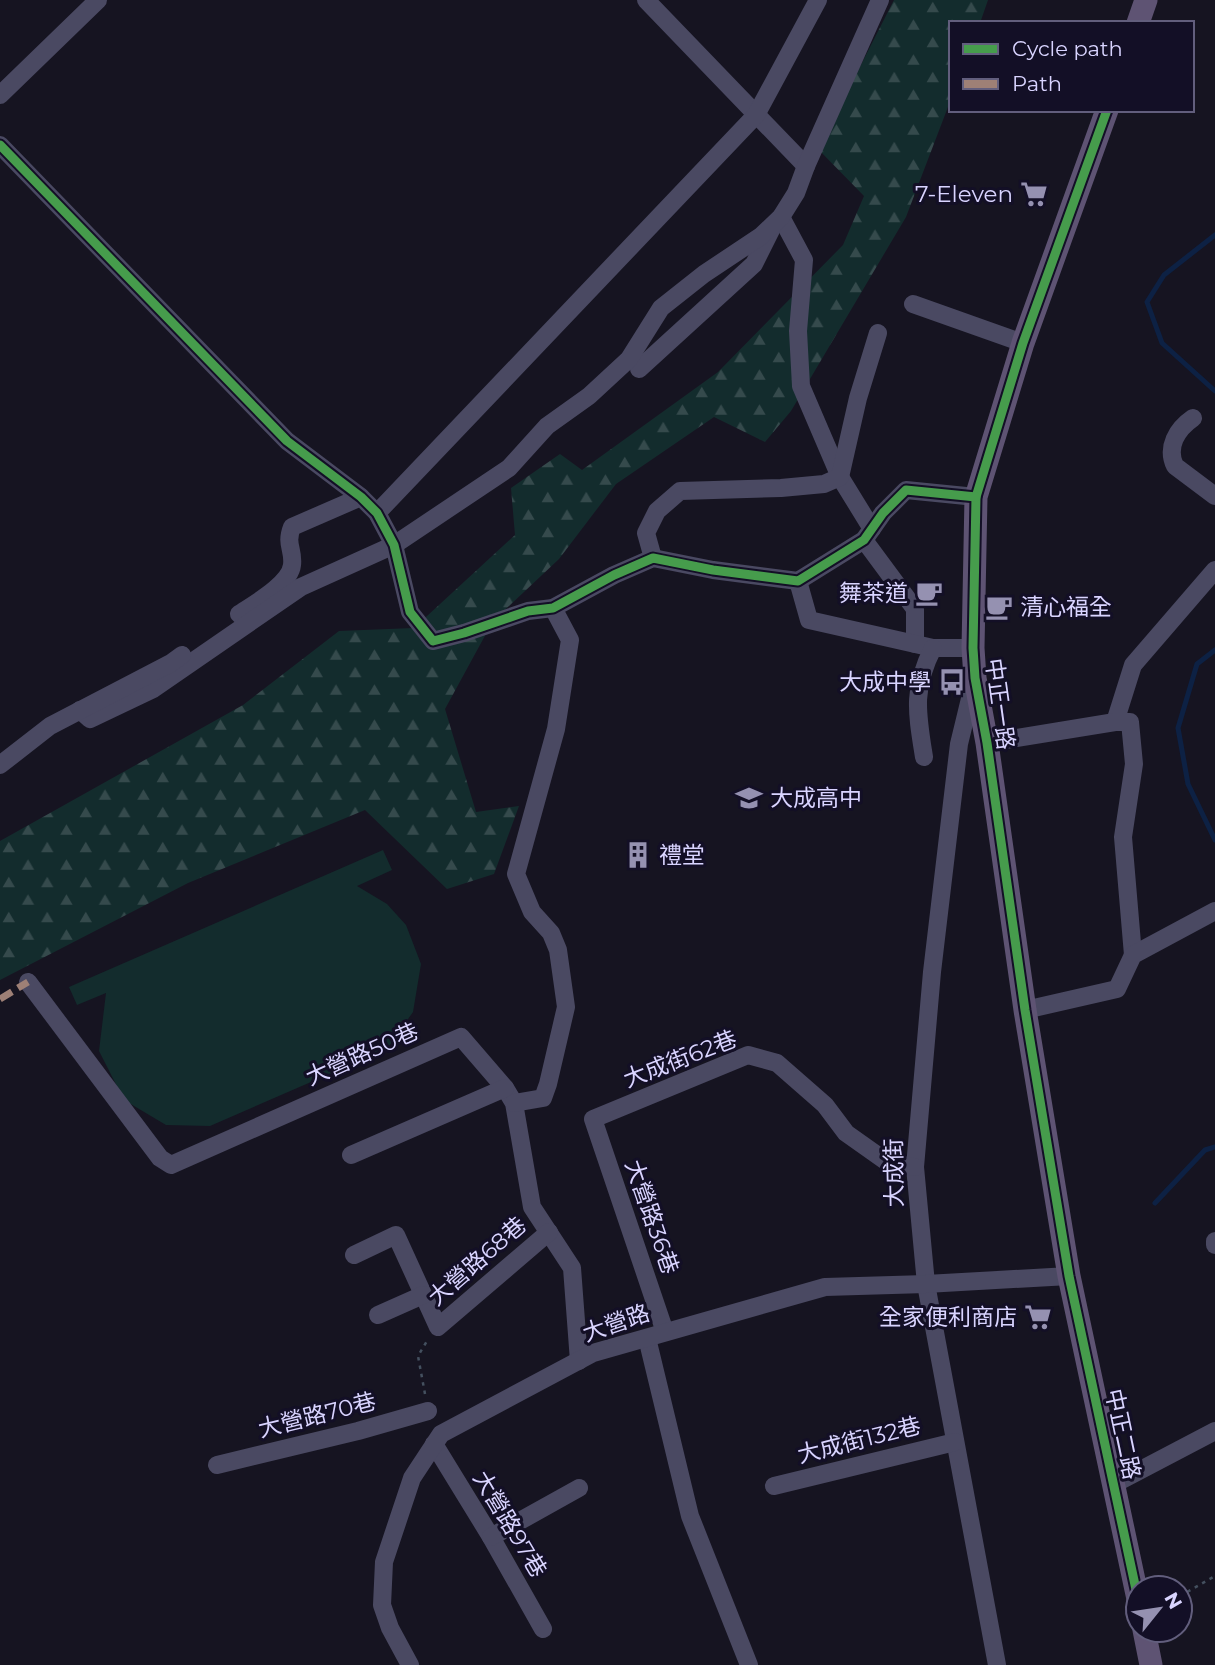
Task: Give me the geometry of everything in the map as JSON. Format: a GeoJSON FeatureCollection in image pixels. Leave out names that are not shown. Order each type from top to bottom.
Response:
{"type":"FeatureCollection","features":[{"type":"Feature","properties":{"kind":"main road"},"geometry":{"type":"LineString","coordinates":[[1139,21],[1146,0]]}},
{"type":"Feature","properties":{"kind":"main road","name":"中正一路"},"geometry":{"type":"LineString","coordinates":[[1069,1276],[1025,1010],[987,743],[975,678],[973,648],[976,497],[1023,343],[1106,112]]}},
{"type":"Feature","properties":{"kind":"main road","name":"中正二路"},"geometry":{"type":"LineString","coordinates":[[1069,1276],[1133,1574]]}},
{"type":"Feature","properties":{"kind":"main road"},"geometry":{"type":"LineString","coordinates":[[1147,1644],[1151,1665]]}},
{"type":"Feature","properties":{"kind":"street"},"geometry":{"type":"LineString","coordinates":[[0,95],[98,0]]}},
{"type":"Feature","properties":{"kind":"street"},"geometry":{"type":"LineString","coordinates":[[646,0],[806,166]]}},
{"type":"Feature","properties":{"kind":"street"},"geometry":{"type":"LineString","coordinates":[[377,513],[756,115],[818,0]]}},
{"type":"Feature","properties":{"kind":"street"},"geometry":{"type":"LineString","coordinates":[[639,369],[754,264],[777,220],[796,193],[880,0]]}},
{"type":"Feature","properties":{"kind":"street"},"geometry":{"type":"LineString","coordinates":[[0,145],[287,441],[361,497],[377,513],[394,545],[410,612],[433,640],[464,633],[528,611],[554,608],[614,575],[653,558],[713,570],[798,580],[868,535],[883,513],[906,490],[976,497]]}},
{"type":"Feature","properties":{"kind":"street"},"geometry":{"type":"LineString","coordinates":[[777,220],[804,260],[798,331],[801,386],[868,535],[915,609],[915,644]]}},
{"type":"Feature","properties":{"kind":"street"},"geometry":{"type":"LineString","coordinates":[[80,710],[90,719],[153,689],[290,594],[394,545],[509,468],[547,426],[589,396],[629,359],[661,308],[704,274],[761,236],[777,220]]}},
{"type":"Feature","properties":{"kind":"street"},"geometry":{"type":"LineString","coordinates":[[914,304],[1023,343]]}},
{"type":"Feature","properties":{"kind":"street"},"geometry":{"type":"LineString","coordinates":[[840,477],[858,398],[878,333]]}},
{"type":"Feature","properties":{"kind":"street"},"geometry":{"type":"LineString","coordinates":[[1193,418],[1181,426],[1173,442],[1172,462],[1215,496]]}},
{"type":"Feature","properties":{"kind":"street"},"geometry":{"type":"LineString","coordinates":[[653,558],[646,533],[657,511],[680,491],[781,488],[824,484],[840,477]]}},
{"type":"Feature","properties":{"kind":"street"},"geometry":{"type":"LineString","coordinates":[[0,765],[50,726],[171,663],[285,581],[292,566],[287,539],[292,527],[361,497]]}},
{"type":"Feature","properties":{"kind":"street"},"geometry":{"type":"LineString","coordinates":[[1115,722],[1133,665],[1215,570]]}},
{"type":"Feature","properties":{"kind":"street"},"geometry":{"type":"LineString","coordinates":[[798,580],[809,620],[933,648],[973,648]]}},
{"type":"Feature","properties":{"kind":"street"},"geometry":{"type":"LineString","coordinates":[[351,1156],[509,1096],[543,1098],[566,1007],[558,950],[551,933],[531,912],[516,874],[556,729],[570,640],[554,608]]}},
{"type":"Feature","properties":{"kind":"street"},"geometry":{"type":"LineString","coordinates":[[924,757],[916,705],[923,668],[933,648]]}},
{"type":"Feature","properties":{"kind":"street","name":"大成街"},"geometry":{"type":"LineString","coordinates":[[975,678],[957,757],[932,972],[915,1167],[926,1284],[996,1665]]}},
{"type":"Feature","properties":{"kind":"street"},"geometry":{"type":"LineString","coordinates":[[987,743],[1115,722],[1130,722],[1134,764],[1123,837],[1133,955],[1117,989],[1025,1010]]}},
{"type":"Feature","properties":{"kind":"street"},"geometry":{"type":"LineString","coordinates":[[1133,955],[1207,915]]}},
{"type":"Feature","properties":{"kind":"street","name":"大營路50巷"},"geometry":{"type":"LineString","coordinates":[[28,982],[160,1158],[170,1165],[461,1037],[509,1096]]}},
{"type":"Feature","properties":{"kind":"street","name":"大成街62巷"},"geometry":{"type":"LineString","coordinates":[[593,1119],[748,1055],[776,1063],[825,1105],[846,1133],[887,1162],[915,1167]]}},
{"type":"Feature","properties":{"kind":"street"},"geometry":{"type":"LineString","coordinates":[[509,1096],[532,1207],[572,1268],[579,1361]]}},
{"type":"Feature","properties":{"kind":"street","name":"大營路36巷"},"geometry":{"type":"LineString","coordinates":[[593,1119],[665,1332]]}},
{"type":"Feature","properties":{"kind":"street","name":"大營路68巷"},"geometry":{"type":"LineString","coordinates":[[354,1255],[396,1236],[438,1327],[549,1233]]}},
{"type":"Feature","properties":{"kind":"street","name":"大營路"},"geometry":{"type":"LineString","coordinates":[[410,1665],[390,1628],[382,1605],[383,1571],[412,1478],[441,1434],[593,1353],[825,1287],[1069,1276]]}},
{"type":"Feature","properties":{"kind":"street"},"geometry":{"type":"LineString","coordinates":[[379,1315],[423,1295]]}},
{"type":"Feature","properties":{"kind":"street"},"geometry":{"type":"LineString","coordinates":[[647,1338],[690,1516],[750,1665]]}},
{"type":"Feature","properties":{"kind":"street","name":"大營路70巷"},"geometry":{"type":"LineString","coordinates":[[217,1465],[358,1431],[428,1410]]}},
{"type":"Feature","properties":{"kind":"street"},"geometry":{"type":"LineString","coordinates":[[1114,1484],[1215,1431]]}},
{"type":"Feature","properties":{"kind":"street","name":"大成街132巷"},"geometry":{"type":"LineString","coordinates":[[774,1486],[955,1441]]}},
{"type":"Feature","properties":{"kind":"street","name":"大營路97巷"},"geometry":{"type":"LineString","coordinates":[[434,1444],[543,1629]]}},
{"type":"Feature","properties":{"kind":"street"},"geometry":{"type":"LineString","coordinates":[[491,1537],[579,1488]]}},
{"type":"Feature","properties":{"kind":"path"},"geometry":{"type":"LineString","coordinates":[[1194,1588],[1215,1576]]}},
{"type":"Feature","properties":{"kind":"green space"},"geometry":{"type":"Polygon","coordinates":[[[894,0],[988,0],[981,21],[949,21],[949,104],[906,217],[791,411],[765,442],[714,417],[616,484],[559,559],[493,621],[445,709],[476,812],[519,806],[494,874],[447,889],[365,810],[188,883],[0,980],[0,841],[243,705],[339,631],[414,628],[515,535],[511,488],[560,454],[582,470],[718,372],[843,245],[864,196],[818,149],[894,0]]]}},
{"type":"Feature","properties":{"kind":"green space"},"geometry":{"type":"Polygon","coordinates":[[[383,850],[392,870],[357,886],[387,904],[406,925],[421,964],[413,1012],[387,1049],[210,1126],[166,1125],[124,1100],[99,1051],[106,993],[77,1005],[69,987],[383,850]]]}},
{"type":"Feature","properties":{"kind":"waterway"},"geometry":{"type":"LineString","coordinates":[[1215,235],[1164,275],[1147,302],[1162,343],[1215,391]]}},
{"type":"Feature","properties":{"kind":"waterway"},"geometry":{"type":"LineString","coordinates":[[1215,650],[1197,664],[1178,728],[1188,784],[1215,840]]}},
{"type":"Feature","properties":{"kind":"waterway"},"geometry":{"type":"LineString","coordinates":[[1155,1203],[1205,1150],[1215,1147]]}},
{"type":"Feature","properties":{"kind":"marked path"},"geometry":{"type":"LineString","coordinates":[[0,999],[28,982]]}},
{"type":"Feature","properties":{"kind":"cycle path"},"geometry":{"type":"LineString","coordinates":[[1106,112],[1023,343],[976,497],[973,648],[975,678],[987,743],[1025,1010],[1069,1276],[1133,1574]]}},
{"type":"Feature","properties":{"kind":"cycle path"},"geometry":{"type":"LineString","coordinates":[[0,145],[287,441],[361,497],[377,513],[394,545],[410,612],[433,641],[528,611],[553,608],[614,575],[653,558],[713,570],[798,581],[864,540],[883,513],[906,490],[976,497]]}},
{"type":"Feature","properties":{"kind":"place","name":"7-Eleven"},"geometry":{"type":"Point","coordinates":[1034,194]}},
{"type":"Feature","properties":{"kind":"place","name":"舞茶道"},"geometry":{"type":"Point","coordinates":[929,593]}},
{"type":"Feature","properties":{"kind":"place","name":"清心福全"},"geometry":{"type":"Point","coordinates":[999,607]}},
{"type":"Feature","properties":{"kind":"place","name":"大成中學"},"geometry":{"type":"Point","coordinates":[952,682]}},
{"type":"Feature","properties":{"kind":"place","name":"大成高中"},"geometry":{"type":"Point","coordinates":[749,798]}},
{"type":"Feature","properties":{"kind":"place","name":"禮堂"},"geometry":{"type":"Point","coordinates":[638,855]}},
{"type":"Feature","properties":{"kind":"place","name":"全家便利商店"},"geometry":{"type":"Point","coordinates":[1038,1317]}}]}
